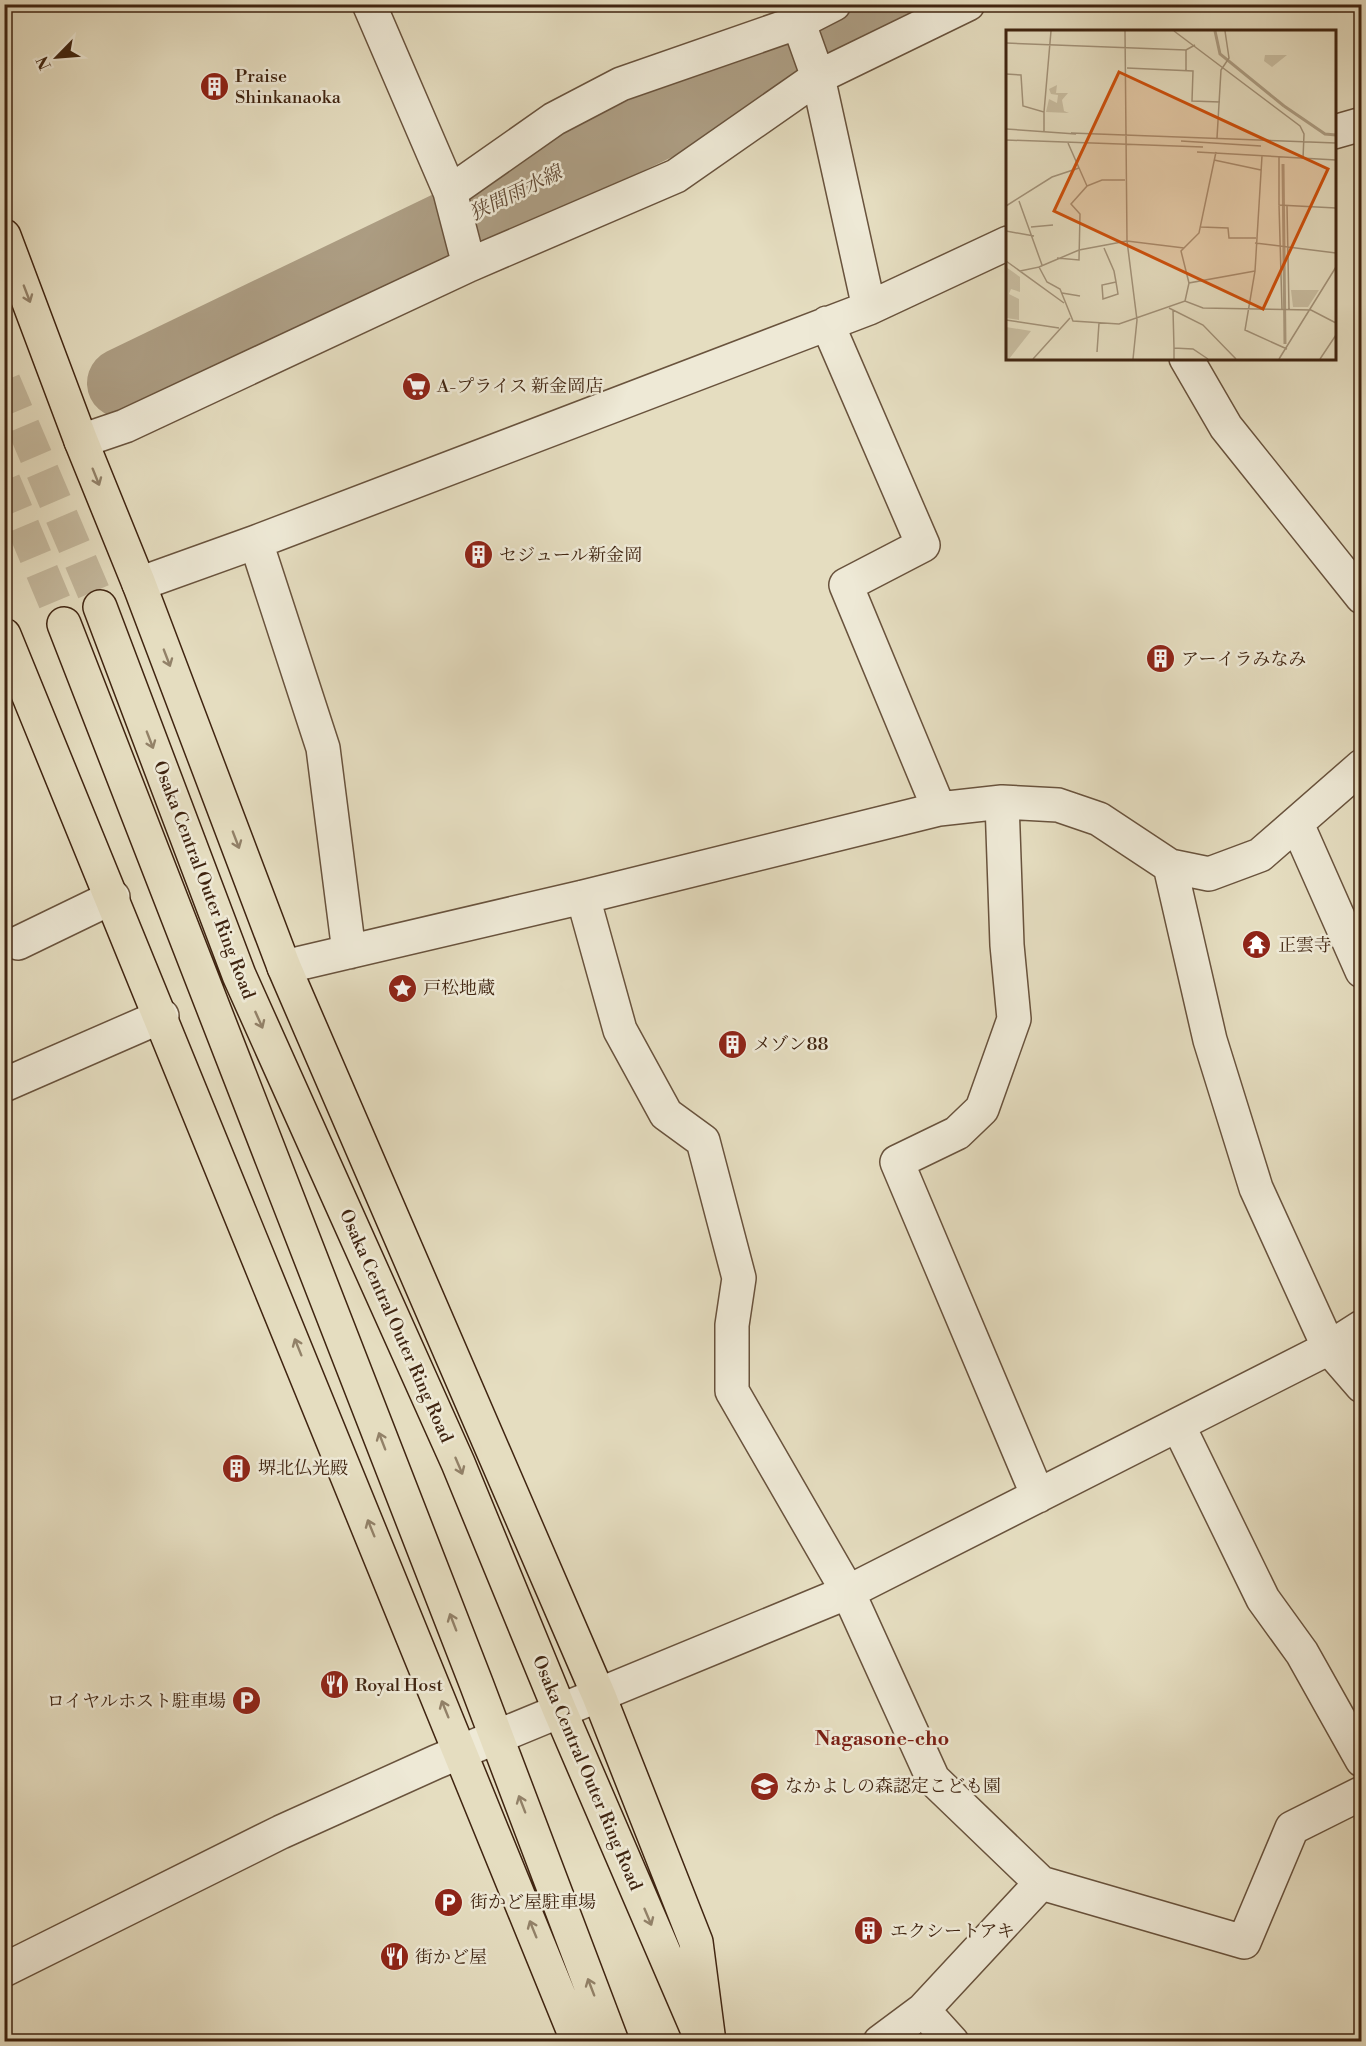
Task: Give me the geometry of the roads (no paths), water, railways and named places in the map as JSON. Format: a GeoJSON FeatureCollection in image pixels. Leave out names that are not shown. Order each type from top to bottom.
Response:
{"type":"FeatureCollection","features":[{"type":"Feature","properties":{"kind":"main road"},"geometry":{"type":"LineString","coordinates":[[5,239],[284,967],[599,1695],[696,1942],[709,2042]]}},
{"type":"Feature","properties":{"kind":"main road","name":"Osaka Central Outer Ring Road"},"geometry":{"type":"LineString","coordinates":[[100,607],[239,975],[458,1463],[560,1711],[702,2042]]}},
{"type":"Feature","properties":{"kind":"main road","name":"Osaka Central Outer Ring Road"},"geometry":{"type":"LineString","coordinates":[[64,624],[497,1737],[612,2042]]}},
{"type":"Feature","properties":{"kind":"main road"},"geometry":{"type":"LineString","coordinates":[[4,635],[462,1751],[578,2042]]}},
{"type":"Feature","properties":{"kind":"street"},"geometry":{"type":"LineString","coordinates":[[369,4],[451,198],[467,255]]}},
{"type":"Feature","properties":{"kind":"street"},"geometry":{"type":"LineString","coordinates":[[81,441],[125,426],[467,255],[676,176],[805,41],[834,4]]}},
{"type":"Feature","properties":{"kind":"street"},"geometry":{"type":"LineString","coordinates":[[451,198],[554,119],[621,84],[968,4]]}},
{"type":"Feature","properties":{"kind":"street"},"geometry":{"type":"LineString","coordinates":[[805,41],[868,308]]}},
{"type":"Feature","properties":{"kind":"street"},"geometry":{"type":"LineString","coordinates":[[1336,132],[1362,124]]}},
{"type":"Feature","properties":{"kind":"street"},"geometry":{"type":"LineString","coordinates":[[139,584],[256,542],[868,308],[1006,244]]}},
{"type":"Feature","properties":{"kind":"street"},"geometry":{"type":"LineString","coordinates":[[827,324],[922,545],[846,585],[939,809]]}},
{"type":"Feature","properties":{"kind":"street"},"geometry":{"type":"LineString","coordinates":[[1187,360],[1226,427],[1362,597]]}},
{"type":"Feature","properties":{"kind":"street"},"geometry":{"type":"LineString","coordinates":[[256,542],[322,748],[349,952]]}},
{"type":"Feature","properties":{"kind":"street"},"geometry":{"type":"LineString","coordinates":[[284,967],[583,897],[939,809],[1002,802],[1058,805],[1099,819],[1170,866],[1209,874],[1260,855],[1362,766]]}},
{"type":"Feature","properties":{"kind":"street"},"geometry":{"type":"LineString","coordinates":[[1002,802],[1007,945],[1014,1019],[982,1109],[957,1132],[897,1162],[1038,1496]]}},
{"type":"Feature","properties":{"kind":"street"},"geometry":{"type":"LineString","coordinates":[[1297,824],[1362,971]]}},
{"type":"Feature","properties":{"kind":"street"},"geometry":{"type":"LineString","coordinates":[[1170,866],[1210,1040],[1256,1188],[1329,1348],[1362,1386]]}},
{"type":"Feature","properties":{"kind":"street"},"geometry":{"type":"LineString","coordinates":[[18,943],[113,897]]}},
{"type":"Feature","properties":{"kind":"street"},"geometry":{"type":"LineString","coordinates":[[583,897],[620,1030],[666,1114],[703,1141],[739,1278],[732,1325],[732,1391],[848,1592],[933,1779],[1041,1883],[1244,1942],[1292,1828],[1362,1793]]}},
{"type":"Feature","properties":{"kind":"street"},"geometry":{"type":"LineString","coordinates":[[4,1085],[162,1016]]}},
{"type":"Feature","properties":{"kind":"street"},"geometry":{"type":"LineString","coordinates":[[4,1970],[281,1832],[462,1751],[848,1592],[1329,1348],[1362,1327]]}},
{"type":"Feature","properties":{"kind":"street"},"geometry":{"type":"LineString","coordinates":[[1178,1425],[1263,1599],[1302,1653],[1362,1760]]}},
{"type":"Feature","properties":{"kind":"street"},"geometry":{"type":"LineString","coordinates":[[880,2042],[923,2010],[1041,1883]]}},
{"type":"Feature","properties":{"kind":"street"},"geometry":{"type":"LineString","coordinates":[[923,2010],[952,2042]]}},
{"type":"Feature","properties":{"kind":"waterway","name":"狭間雨水線"},"geometry":{"type":"LineString","coordinates":[[122,383],[909,4]]}},
{"type":"Feature","properties":{"kind":"tunnel"},"geometry":{"type":"LineString","coordinates":[[4,381],[100,607]]}},
{"type":"Feature","properties":{"kind":"tunnel"},"geometry":{"type":"LineString","coordinates":[[4,481],[64,624]]}},
{"type":"Feature","properties":{"kind":"place","name":"Praise Shinkanaoka"},"geometry":{"type":"Point","coordinates":[214,86]}},
{"type":"Feature","properties":{"kind":"place","name":"A-プライス 新金岡店"},"geometry":{"type":"Point","coordinates":[416,386]}},
{"type":"Feature","properties":{"kind":"place","name":"セジュール新金岡"},"geometry":{"type":"Point","coordinates":[478,555]}},
{"type":"Feature","properties":{"kind":"place","name":"アーイラみなみ"},"geometry":{"type":"Point","coordinates":[1160,659]}},
{"type":"Feature","properties":{"kind":"place","name":"正雲寺"},"geometry":{"type":"Point","coordinates":[1257,945]}},
{"type":"Feature","properties":{"kind":"place","name":"戸松地蔵"},"geometry":{"type":"Point","coordinates":[402,988]}},
{"type":"Feature","properties":{"kind":"place","name":"メゾン88"},"geometry":{"type":"Point","coordinates":[732,1044]}},
{"type":"Feature","properties":{"kind":"place","name":"堺北仏光殿"},"geometry":{"type":"Point","coordinates":[237,1468]}},
{"type":"Feature","properties":{"kind":"place","name":"Royal Host"},"geometry":{"type":"Point","coordinates":[334,1685]}},
{"type":"Feature","properties":{"kind":"place","name":"ロイヤルホスト駐車場"},"geometry":{"type":"Point","coordinates":[247,1701]}},
{"type":"Feature","properties":{"kind":"place","name":"なかよしの森認定こども園"},"geometry":{"type":"Point","coordinates":[764,1786]}},
{"type":"Feature","properties":{"kind":"place","name":"街かど屋駐車場"},"geometry":{"type":"Point","coordinates":[449,1902]}},
{"type":"Feature","properties":{"kind":"place","name":"エクシートアキ"},"geometry":{"type":"Point","coordinates":[869,1931]}},
{"type":"Feature","properties":{"kind":"place","name":"街かど屋"},"geometry":{"type":"Point","coordinates":[394,1957]}},
{"type":"Feature","properties":{"kind":"district","name":"Nagasone-cho"},"geometry":{"type":"Point","coordinates":[882,1739]}}]}
